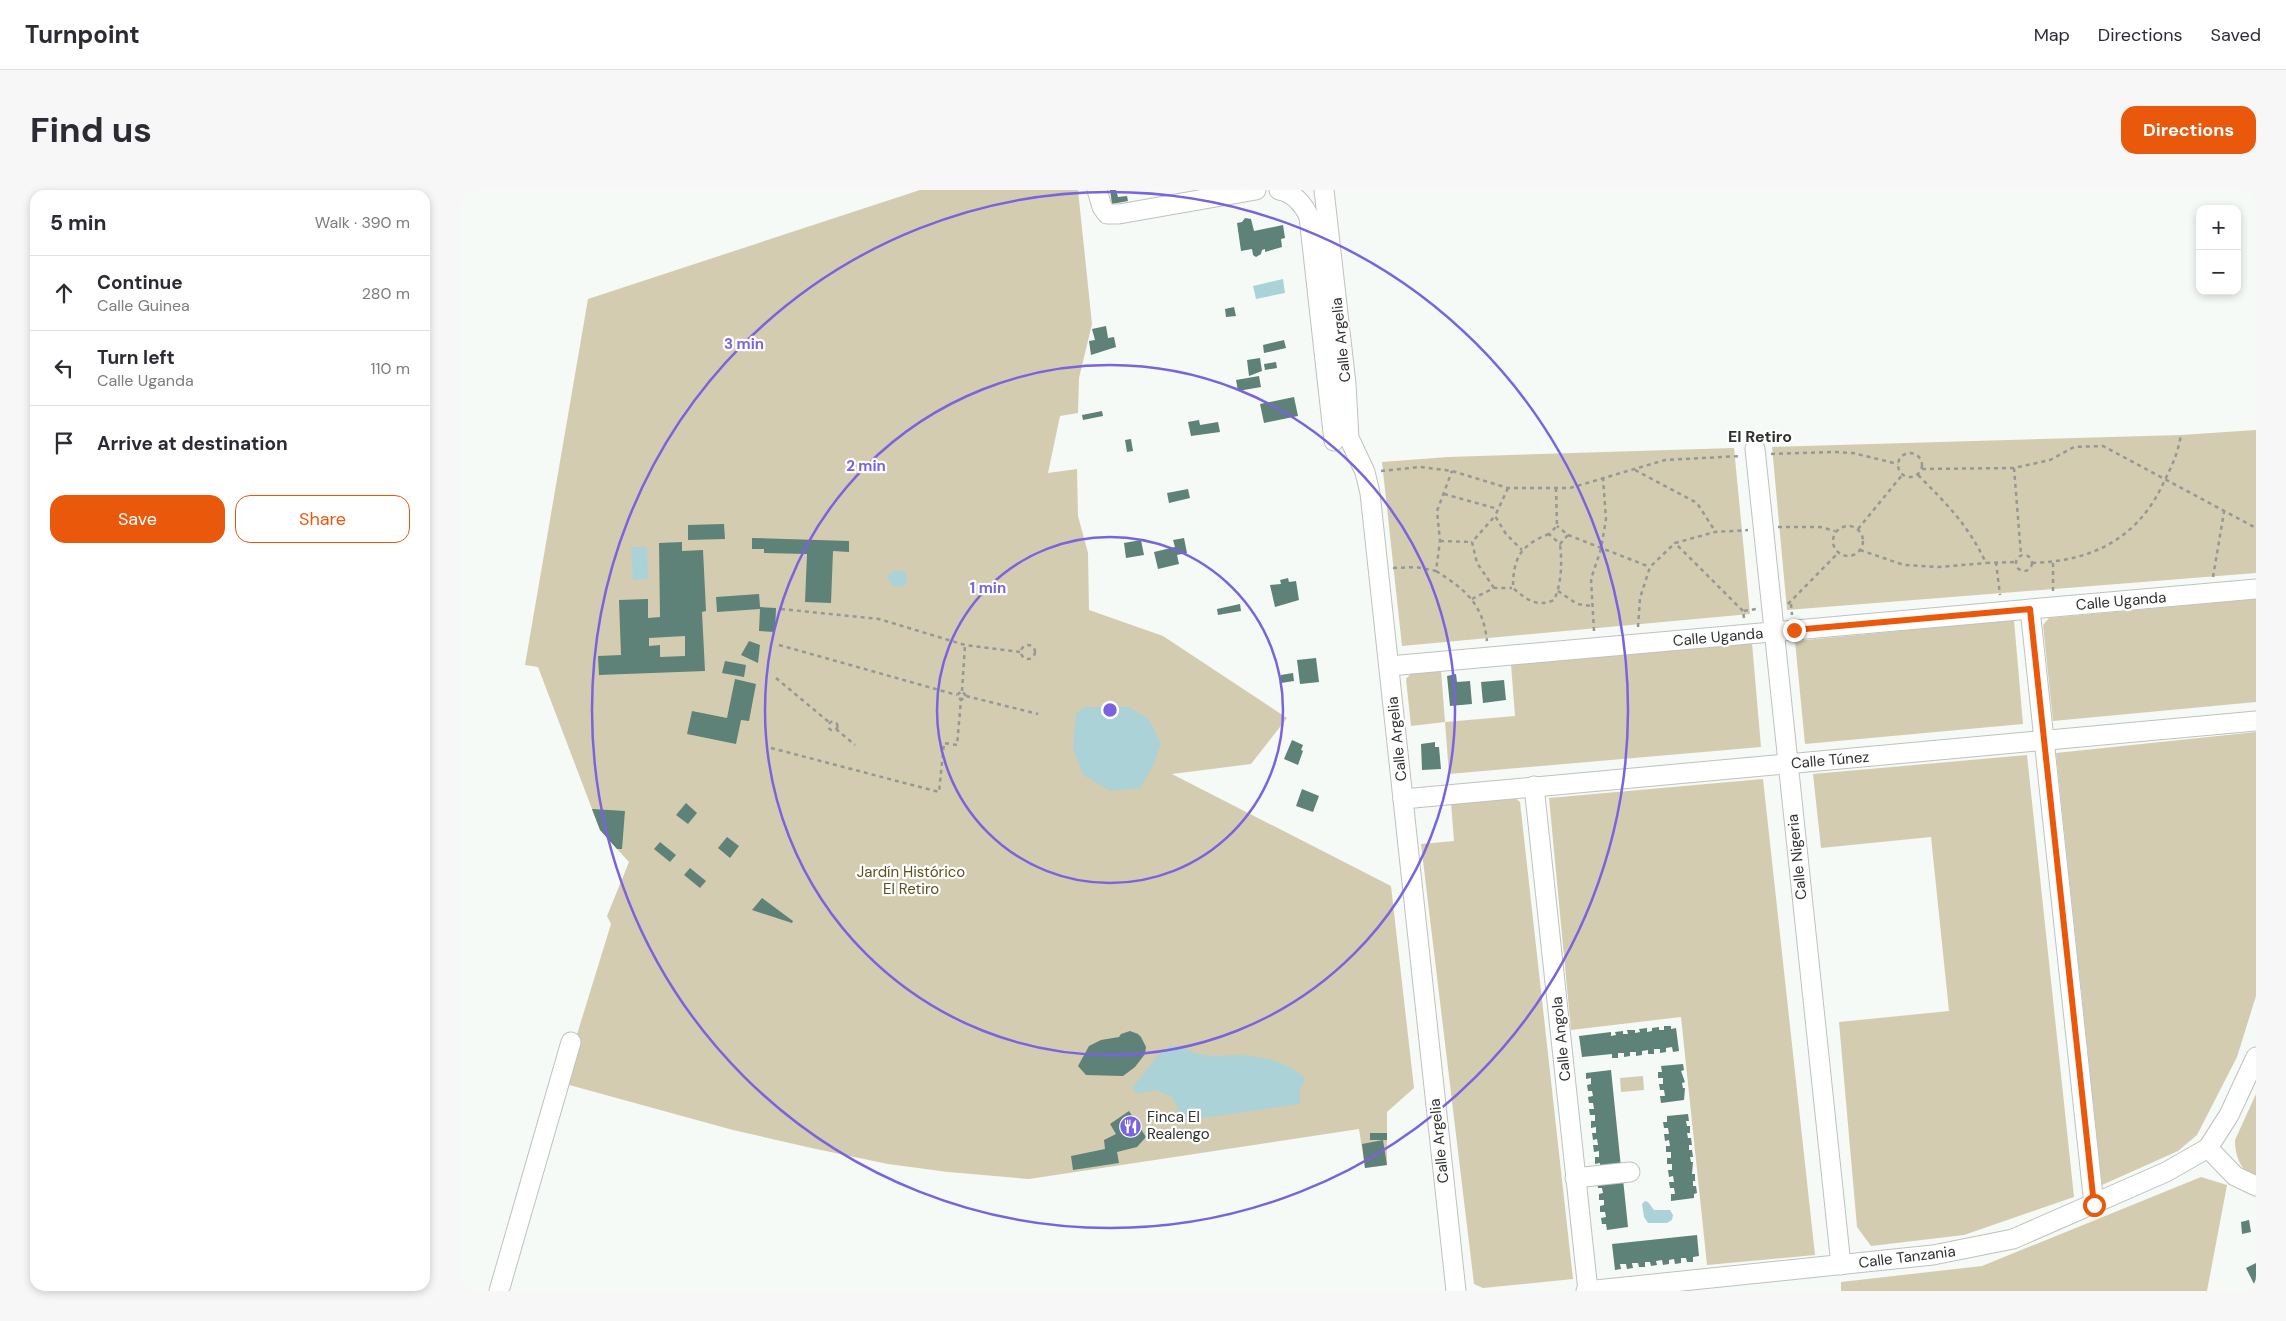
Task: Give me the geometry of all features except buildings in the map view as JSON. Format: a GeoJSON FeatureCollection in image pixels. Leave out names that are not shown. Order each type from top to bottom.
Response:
{"type":"FeatureCollection","features":[{"type":"Feature","properties":{"kind":"street"},"geometry":{"type":"LineString","coordinates":[[1097,190],[1102,206],[1107,214],[1119,214],[1256,190]]}},
{"type":"Feature","properties":{"kind":"street"},"geometry":{"type":"LineString","coordinates":[[1279,190],[1284,190],[1303,204],[1309,217],[1334,441]]}},
{"type":"Feature","properties":{"kind":"street","name":"Calle Argelia"},"geometry":{"type":"LineString","coordinates":[[1324,190],[1346,384],[1349,438],[1365,472],[1370,493],[1456,1291]]}},
{"type":"Feature","properties":{"kind":"street","name":"Calle Nigeria"},"geometry":{"type":"LineString","coordinates":[[1755,453],[1840,1265]]}},
{"type":"Feature","properties":{"kind":"street","name":"Calle Uganda"},"geometry":{"type":"LineString","coordinates":[[1389,666],[2256,589]]}},
{"type":"Feature","properties":{"kind":"street"},"geometry":{"type":"LineString","coordinates":[[2030,609],[2094,1205]]}},
{"type":"Feature","properties":{"kind":"street","name":"Calle Túnez"},"geometry":{"type":"LineString","coordinates":[[1403,798],[2256,721]]}},
{"type":"Feature","properties":{"kind":"street","name":"Calle Angola"},"geometry":{"type":"LineString","coordinates":[[1534,786],[1587,1291]]}},
{"type":"Feature","properties":{"kind":"street"},"geometry":{"type":"LineString","coordinates":[[499,1291],[571,1042]]}},
{"type":"Feature","properties":{"kind":"street"},"geometry":{"type":"LineString","coordinates":[[2256,1057],[2229,1115],[2208,1148],[2235,1176],[2256,1186]]}},
{"type":"Feature","properties":{"kind":"street","name":"Calle Tanzania"},"geometry":{"type":"LineString","coordinates":[[1587,1291],[1933,1256],[2013,1239],[2094,1205],[2187,1161],[2208,1148]]}},
{"type":"Feature","properties":{"kind":"street"},"geometry":{"type":"LineString","coordinates":[[1575,1178],[1630,1172]]}},
{"type":"Feature","properties":{"kind":"path"},"geometry":{"type":"LineString","coordinates":[[2032,563],[2053,563],[2091,553],[2112,544],[2131,530],[2145,516],[2157,498],[2176,458],[2181,435]]}},
{"type":"Feature","properties":{"kind":"path"},"geometry":{"type":"LineString","coordinates":[[1922,468],[2014,468],[2050,460],[2074,447],[2102,446],[2256,528]]}},
{"type":"Feature","properties":{"kind":"path"},"geometry":{"type":"LineString","coordinates":[[1365,472],[1420,467],[1452,471],[1508,488],[1570,488],[1666,460],[1755,453],[1853,453],[1898,464],[1903,474],[1910,477],[1918,475],[1922,468],[1921,458],[1911,452],[1901,457],[1898,464]]}},
{"type":"Feature","properties":{"kind":"path"},"geometry":{"type":"LineString","coordinates":[[2014,468],[2021,555],[2016,562]]}},
{"type":"Feature","properties":{"kind":"path"},"geometry":{"type":"LineString","coordinates":[[1633,469],[1697,503],[1715,532]]}},
{"type":"Feature","properties":{"kind":"path"},"geometry":{"type":"LineString","coordinates":[[1436,571],[1440,541],[1437,512],[1452,471]]}},
{"type":"Feature","properties":{"kind":"path"},"geometry":{"type":"LineString","coordinates":[[1857,529],[1903,474]]}},
{"type":"Feature","properties":{"kind":"path"},"geometry":{"type":"LineString","coordinates":[[1918,475],[1953,510],[1975,539],[1986,563]]}},
{"type":"Feature","properties":{"kind":"path"},"geometry":{"type":"LineString","coordinates":[[1595,648],[1591,579],[1601,549],[1606,519],[1603,478]]}},
{"type":"Feature","properties":{"kind":"path"},"geometry":{"type":"LineString","coordinates":[[1472,542],[1494,516],[1508,488]]}},
{"type":"Feature","properties":{"kind":"path"},"geometry":{"type":"LineString","coordinates":[[1513,588],[1514,570],[1522,550],[1530,543],[1549,534],[1557,526],[1556,488]]}},
{"type":"Feature","properties":{"kind":"path"},"geometry":{"type":"LineString","coordinates":[[1444,494],[1498,509]]}},
{"type":"Feature","properties":{"kind":"path"},"geometry":{"type":"LineString","coordinates":[[2210,593],[2224,512]]}},
{"type":"Feature","properties":{"kind":"path"},"geometry":{"type":"LineString","coordinates":[[1494,516],[1506,534],[1522,550]]}},
{"type":"Feature","properties":{"kind":"path"},"geometry":{"type":"LineString","coordinates":[[1557,526],[1568,535],[1650,567]]}},
{"type":"Feature","properties":{"kind":"path"},"geometry":{"type":"LineString","coordinates":[[1640,644],[1638,624],[1640,598],[1650,567],[1675,544],[1715,532],[1779,526],[1820,527],[1836,532]]}},
{"type":"Feature","properties":{"kind":"path"},"geometry":{"type":"LineString","coordinates":[[1848,526],[1857,529],[1863,537],[1860,550],[1852,556],[1838,554],[1832,545],[1833,536],[1836,532],[1848,526]]}},
{"type":"Feature","properties":{"kind":"path"},"geometry":{"type":"LineString","coordinates":[[1472,600],[1494,588],[1513,588],[1536,604],[1554,600],[1558,591],[1562,559],[1560,544],[1549,534]]}},
{"type":"Feature","properties":{"kind":"path"},"geometry":{"type":"LineString","coordinates":[[1560,544],[1568,535]]}},
{"type":"Feature","properties":{"kind":"path"},"geometry":{"type":"LineString","coordinates":[[1440,541],[1472,542]]}},
{"type":"Feature","properties":{"kind":"path"},"geometry":{"type":"LineString","coordinates":[[1472,542],[1477,563],[1494,588]]}},
{"type":"Feature","properties":{"kind":"path"},"geometry":{"type":"LineString","coordinates":[[1675,544],[1744,611]]}},
{"type":"Feature","properties":{"kind":"path"},"geometry":{"type":"LineString","coordinates":[[1860,550],[1904,565],[1938,567],[2016,562]]}},
{"type":"Feature","properties":{"kind":"path"},"geometry":{"type":"LineString","coordinates":[[1791,604],[1838,554]]}},
{"type":"Feature","properties":{"kind":"path"},"geometry":{"type":"LineString","coordinates":[[2021,555],[2029,556],[2032,563]]}},
{"type":"Feature","properties":{"kind":"path"},"geometry":{"type":"LineString","coordinates":[[1996,562],[2001,612]]}},
{"type":"Feature","properties":{"kind":"path"},"geometry":{"type":"LineString","coordinates":[[2016,562],[2016,566],[2023,571],[2027,571],[2032,563]]}},
{"type":"Feature","properties":{"kind":"path"},"geometry":{"type":"LineString","coordinates":[[2048,608],[2054,589],[2053,563]]}},
{"type":"Feature","properties":{"kind":"path"},"geometry":{"type":"LineString","coordinates":[[1378,570],[1409,567],[1436,571],[1456,584],[1481,612],[1489,657]]}},
{"type":"Feature","properties":{"kind":"path"},"geometry":{"type":"LineString","coordinates":[[1558,591],[1577,604],[1592,606]]}},
{"type":"Feature","properties":{"kind":"path"},"geometry":{"type":"LineString","coordinates":[[781,609],[879,619],[966,645],[1020,652]]}},
{"type":"Feature","properties":{"kind":"path"},"geometry":{"type":"LineString","coordinates":[[771,748],[940,792],[944,743],[957,744],[961,700],[957,695],[779,645]]}},
{"type":"Feature","properties":{"kind":"path"},"geometry":{"type":"LineString","coordinates":[[966,645],[962,692],[966,696],[1038,714]]}},
{"type":"Feature","properties":{"kind":"path"},"geometry":{"type":"LineString","coordinates":[[1027,645],[1031,646],[1035,653],[1031,659],[1027,660],[1021,656],[1020,652],[1027,645]]}},
{"type":"Feature","properties":{"kind":"path"},"geometry":{"type":"LineString","coordinates":[[776,678],[830,723],[833,721],[837,724],[836,729]]}},
{"type":"Feature","properties":{"kind":"path"},"geometry":{"type":"LineString","coordinates":[[957,695],[962,692]]}},
{"type":"Feature","properties":{"kind":"path"},"geometry":{"type":"LineString","coordinates":[[961,700],[966,696]]}},
{"type":"Feature","properties":{"kind":"path"},"geometry":{"type":"LineString","coordinates":[[830,723],[829,728],[832,730],[836,729],[856,745]]}},
{"type":"Feature","properties":{"kind":"green space","name":"Jardín Histórico El Retiro"},"geometry":{"type":"Polygon","coordinates":[[[920,190],[1078,190],[1092,324],[1079,378],[1078,413],[1060,416],[1048,473],[1077,469],[1078,516],[1088,553],[1089,610],[1163,636],[1287,718],[1251,764],[1172,774],[1391,886],[1414,1088],[1387,1112],[1387,1165],[1365,1168],[1359,1129],[1029,1179],[948,1172],[888,1164],[733,1130],[562,1083],[611,924],[607,916],[629,862],[600,830],[538,667],[525,665],[588,299],[920,190]]]}},
{"type":"Feature","properties":{"kind":"green space"},"geometry":{"type":"Polygon","coordinates":[[[2256,430],[2256,573],[1787,610],[1772,447],[2181,435],[2256,430]]]}},
{"type":"Feature","properties":{"kind":"green space"},"geometry":{"type":"Polygon","coordinates":[[[1734,448],[1750,614],[1402,646],[1382,462],[1448,457],[1734,448]]]}},
{"type":"Feature","properties":{"kind":"green space"},"geometry":{"type":"Polygon","coordinates":[[[2256,599],[2256,702],[2053,721],[2043,625],[2049,618],[2256,599]]]}},
{"type":"Feature","properties":{"kind":"green space"},"geometry":{"type":"Polygon","coordinates":[[[2014,620],[2023,724],[1805,744],[1795,641],[2014,620]]]}},
{"type":"Feature","properties":{"kind":"green space"},"geometry":{"type":"Polygon","coordinates":[[[1752,643],[1761,747],[1449,774],[1445,722],[1515,716],[1511,664],[1752,643]]]}},
{"type":"Feature","properties":{"kind":"green space"},"geometry":{"type":"Polygon","coordinates":[[[1441,670],[1445,722],[1411,726],[1406,679],[1412,672],[1441,670]]]}},
{"type":"Feature","properties":{"kind":"green space"},"geometry":{"type":"Polygon","coordinates":[[[2256,732],[2256,996],[2237,1057],[2197,1135],[2178,1151],[2102,1185],[2056,753],[2256,732]]]}},
{"type":"Feature","properties":{"kind":"green space"},"geometry":{"type":"Polygon","coordinates":[[[2027,755],[2074,1197],[1964,1235],[1871,1246],[1857,1227],[1839,1022],[1949,1011],[1931,837],[1821,848],[1813,774],[2027,755]]]}},
{"type":"Feature","properties":{"kind":"green space"},"geometry":{"type":"Polygon","coordinates":[[[1763,779],[1815,1255],[1707,1265],[1681,1017],[1571,1030],[1549,798],[1763,779]]]}},
{"type":"Feature","properties":{"kind":"green space"},"geometry":{"type":"Polygon","coordinates":[[[1513,796],[1520,802],[1573,1279],[1483,1288],[1474,1284],[1421,844],[1454,841],[1451,803],[1513,796]]]}},
{"type":"Feature","properties":{"kind":"green space"},"geometry":{"type":"Polygon","coordinates":[[[1643,1076],[1644,1090],[1621,1092],[1620,1078],[1643,1076]]]}},
{"type":"Feature","properties":{"kind":"green space"},"geometry":{"type":"Polygon","coordinates":[[[2256,1094],[2256,1177],[2242,1167],[2236,1151],[2235,1140],[2256,1094]]]}},
{"type":"Feature","properties":{"kind":"green space"},"geometry":{"type":"Polygon","coordinates":[[[2201,1177],[2227,1185],[2207,1291],[1841,1291],[1841,1282],[1982,1266],[2201,1177]]]}},
{"type":"Feature","properties":{"kind":"water"},"geometry":{"type":"Polygon","coordinates":[[[1283,279],[1285,293],[1256,299],[1253,286],[1283,279]]]}},
{"type":"Feature","properties":{"kind":"water"},"geometry":{"type":"Polygon","coordinates":[[[631,547],[647,547],[648,579],[633,580],[631,547]]]}},
{"type":"Feature","properties":{"kind":"water"},"geometry":{"type":"Polygon","coordinates":[[[893,571],[903,571],[906,573],[907,582],[904,586],[892,586],[887,576],[893,571]]]}},
{"type":"Feature","properties":{"kind":"water"},"geometry":{"type":"Polygon","coordinates":[[[1085,707],[1128,707],[1149,719],[1161,744],[1153,766],[1140,788],[1110,791],[1083,775],[1073,748],[1076,714],[1085,707]]]}},
{"type":"Feature","properties":{"kind":"water"},"geometry":{"type":"Polygon","coordinates":[[[1171,1045],[1204,1055],[1236,1055],[1264,1058],[1290,1067],[1305,1078],[1300,1090],[1300,1104],[1174,1122],[1178,1109],[1172,1097],[1156,1090],[1137,1094],[1132,1088],[1158,1055],[1164,1053],[1171,1045]]]}},
{"type":"Feature","properties":{"kind":"water"},"geometry":{"type":"Polygon","coordinates":[[[1645,1201],[1654,1210],[1670,1210],[1673,1215],[1672,1220],[1667,1223],[1648,1223],[1644,1217],[1642,1204],[1645,1201]]]}},
{"type":"Feature","properties":{"kind":"place","name":"Finca El Realengo"},"geometry":{"type":"Point","coordinates":[1131,1126]}},
{"type":"Feature","properties":{"kind":"district","name":"El Retiro"},"geometry":{"type":"Point","coordinates":[1760,436]}},
{"type":"Feature","properties":{"kind":"route"},"geometry":{"type":"LineString","coordinates":[[1794,630],[2030,609],[2094,1205]]}}]}
